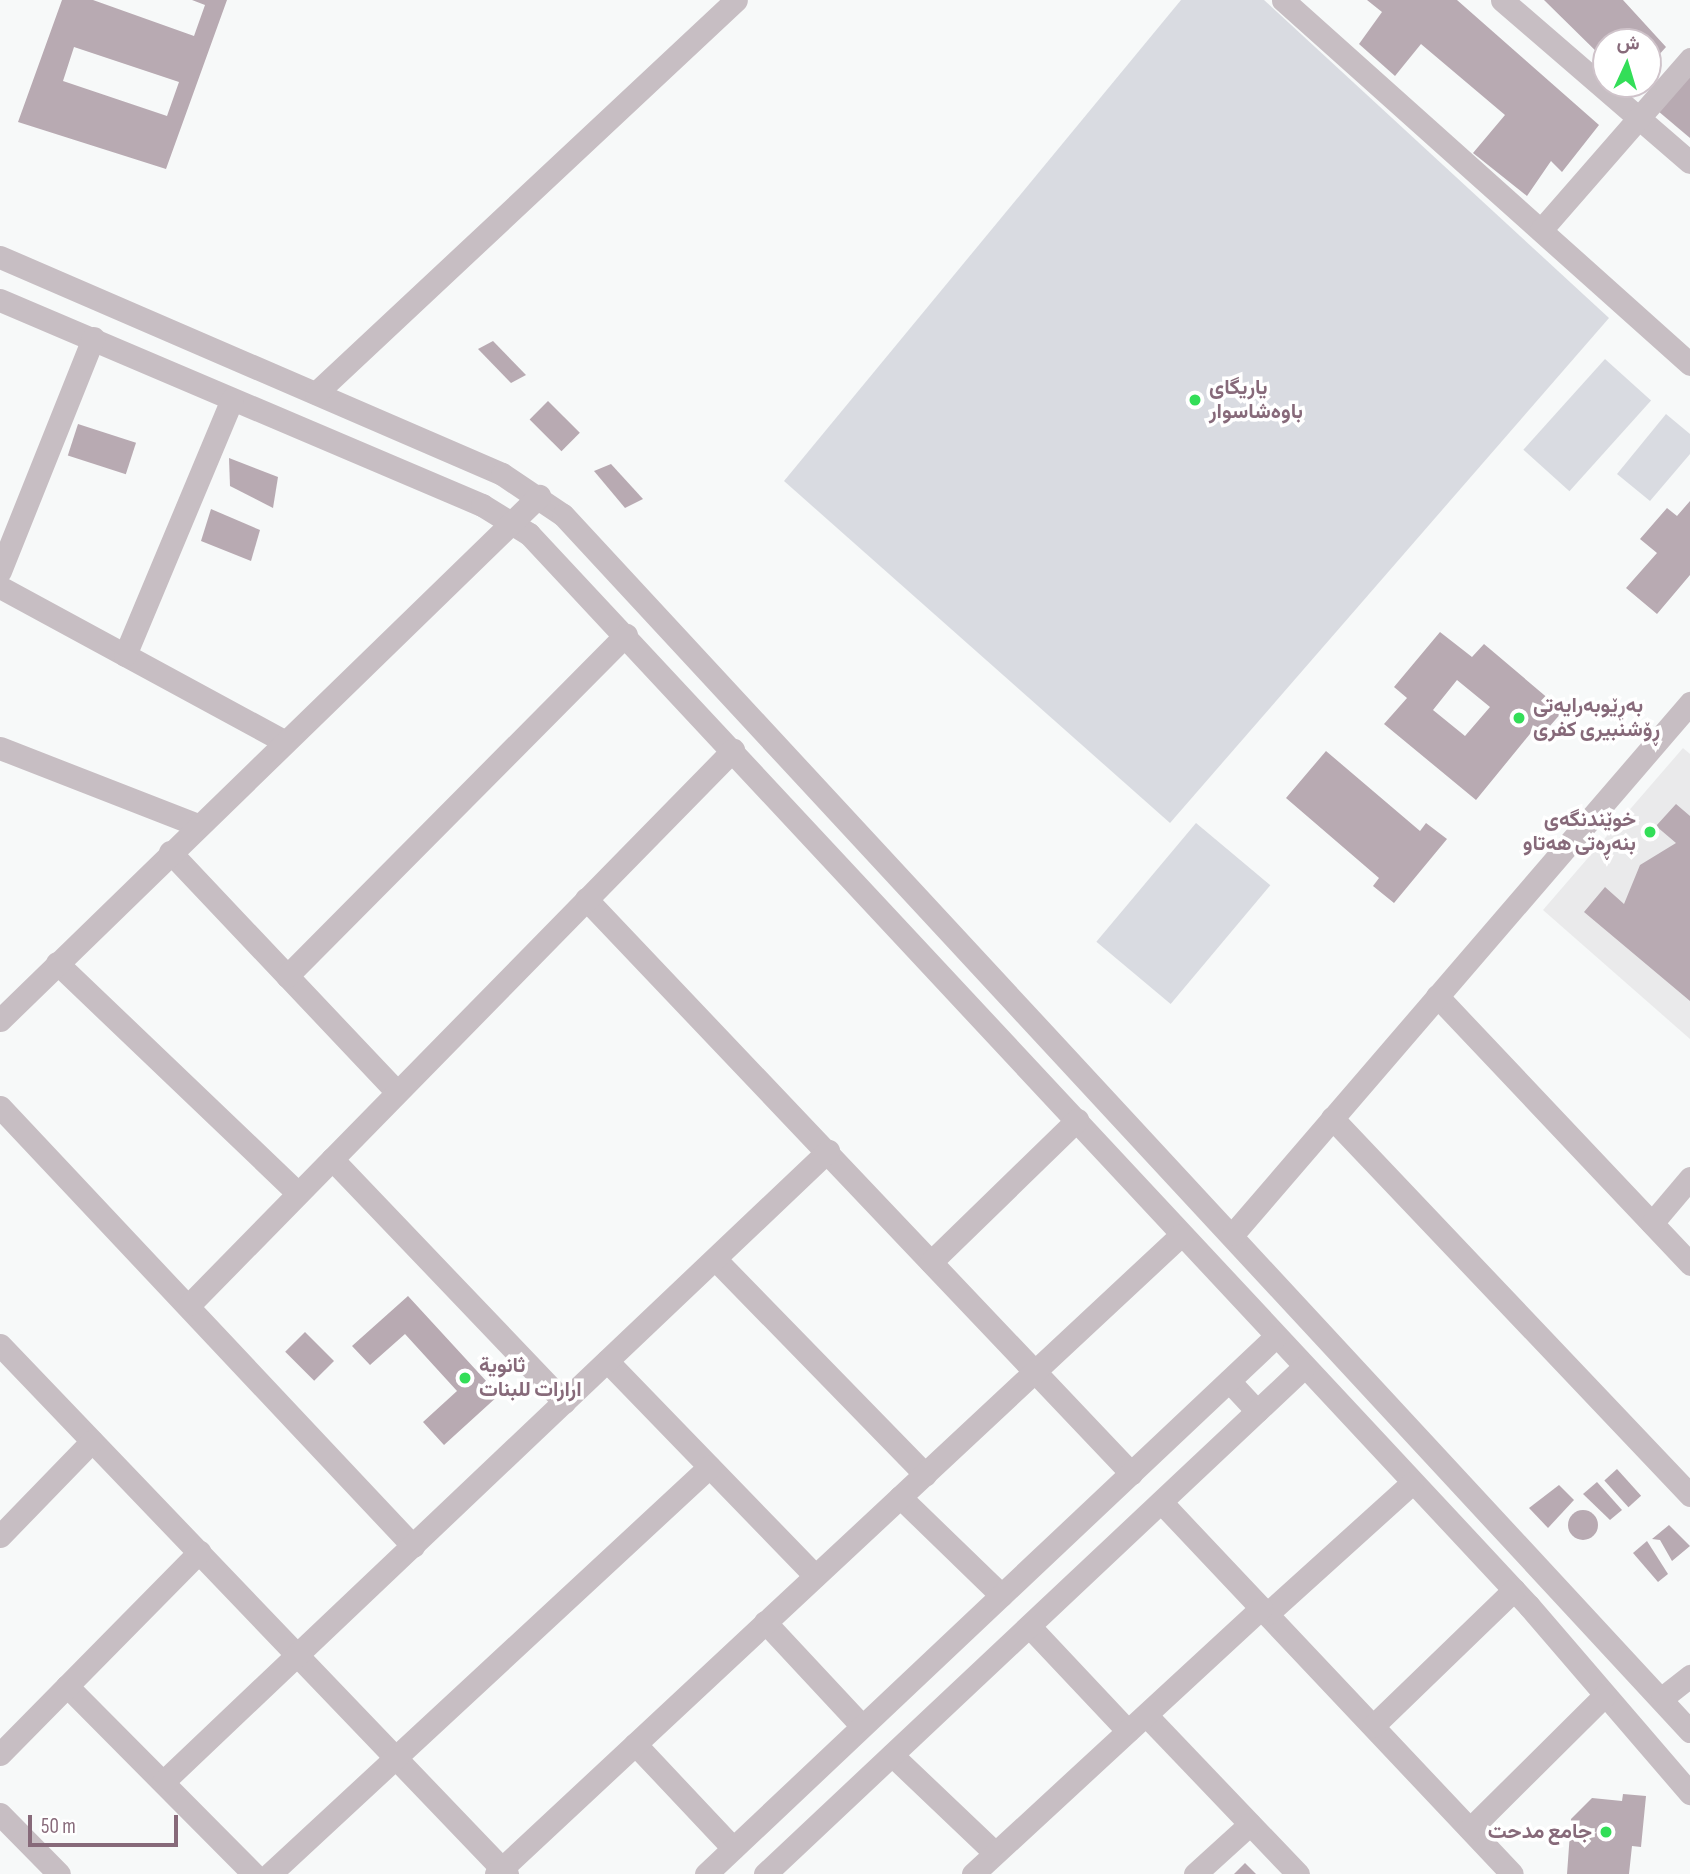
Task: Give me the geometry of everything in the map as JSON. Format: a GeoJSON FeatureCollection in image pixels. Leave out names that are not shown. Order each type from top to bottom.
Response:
{"type":"FeatureCollection","features":[{"type":"Feature","properties":{"kind":"street"},"geometry":{"type":"LineString","coordinates":[[316,393],[736,0]]}},
{"type":"Feature","properties":{"kind":"street"},"geometry":{"type":"LineString","coordinates":[[1283,0],[1690,364]]}},
{"type":"Feature","properties":{"kind":"street"},"geometry":{"type":"LineString","coordinates":[[1502,0],[1690,162]]}},
{"type":"Feature","properties":{"kind":"street"},"geometry":{"type":"LineString","coordinates":[[1541,230],[1690,60]]}},
{"type":"Feature","properties":{"kind":"street"},"geometry":{"type":"LineString","coordinates":[[0,257],[316,393],[539,496],[585,536],[1690,1731]]}},
{"type":"Feature","properties":{"kind":"street"},"geometry":{"type":"LineString","coordinates":[[0,300],[512,521],[626,635],[1077,1120],[1275,1338],[1514,1590],[1690,1793]]}},
{"type":"Feature","properties":{"kind":"street"},"geometry":{"type":"LineString","coordinates":[[0,572],[93,338]]}},
{"type":"Feature","properties":{"kind":"street"},"geometry":{"type":"LineString","coordinates":[[125,655],[232,399]]}},
{"type":"Feature","properties":{"kind":"street"},"geometry":{"type":"LineString","coordinates":[[0,1020],[197,825],[539,496]]}},
{"type":"Feature","properties":{"kind":"street"},"geometry":{"type":"LineString","coordinates":[[0,587],[284,741]]}},
{"type":"Feature","properties":{"kind":"street"},"geometry":{"type":"LineString","coordinates":[[287,976],[626,635]]}},
{"type":"Feature","properties":{"kind":"street"},"geometry":{"type":"LineString","coordinates":[[1233,1234],[1437,996],[1686,716]]}},
{"type":"Feature","properties":{"kind":"street"},"geometry":{"type":"LineString","coordinates":[[0,748],[197,825]]}},
{"type":"Feature","properties":{"kind":"street"},"geometry":{"type":"LineString","coordinates":[[190,1304],[733,750]]}},
{"type":"Feature","properties":{"kind":"street"},"geometry":{"type":"LineString","coordinates":[[170,852],[397,1092]]}},
{"type":"Feature","properties":{"kind":"street"},"geometry":{"type":"LineString","coordinates":[[586,899],[1131,1473]]}},
{"type":"Feature","properties":{"kind":"street"},"geometry":{"type":"LineString","coordinates":[[57,963],[298,1193]]}},
{"type":"Feature","properties":{"kind":"street"},"geometry":{"type":"LineString","coordinates":[[1437,996],[1690,1264]]}},
{"type":"Feature","properties":{"kind":"street"},"geometry":{"type":"LineString","coordinates":[[0,1107],[190,1304],[413,1546]]}},
{"type":"Feature","properties":{"kind":"street"},"geometry":{"type":"LineString","coordinates":[[1332,1118],[1690,1495]]}},
{"type":"Feature","properties":{"kind":"street"},"geometry":{"type":"LineString","coordinates":[[931,1262],[1077,1120]]}},
{"type":"Feature","properties":{"kind":"street"},"geometry":{"type":"LineString","coordinates":[[163,1782],[828,1151]]}},
{"type":"Feature","properties":{"kind":"street"},"geometry":{"type":"LineString","coordinates":[[332,1159],[564,1402]]}},
{"type":"Feature","properties":{"kind":"street"},"geometry":{"type":"LineString","coordinates":[[1140,1189],[1168,1164]]}},
{"type":"Feature","properties":{"kind":"street"},"geometry":{"type":"LineString","coordinates":[[1651,1223],[1690,1178]]}},
{"type":"Feature","properties":{"kind":"street"},"geometry":{"type":"LineString","coordinates":[[0,1345],[502,1872],[765,1622],[1181,1235]]}},
{"type":"Feature","properties":{"kind":"street"},"geometry":{"type":"LineString","coordinates":[[715,1259],[925,1474]]}},
{"type":"Feature","properties":{"kind":"street"},"geometry":{"type":"LineString","coordinates":[[706,1874],[1275,1338]]}},
{"type":"Feature","properties":{"kind":"street"},"geometry":{"type":"LineString","coordinates":[[607,1361],[815,1576]]}},
{"type":"Feature","properties":{"kind":"street"},"geometry":{"type":"LineString","coordinates":[[765,1874],[1304,1367]]}},
{"type":"Feature","properties":{"kind":"street"},"geometry":{"type":"LineString","coordinates":[[1229,1381],[1257,1411]]}},
{"type":"Feature","properties":{"kind":"street"},"geometry":{"type":"LineString","coordinates":[[1365,1431],[1391,1406]]}},
{"type":"Feature","properties":{"kind":"street"},"geometry":{"type":"LineString","coordinates":[[0,1536],[92,1441]]}},
{"type":"Feature","properties":{"kind":"street"},"geometry":{"type":"LineString","coordinates":[[270,1874],[709,1467]]}},
{"type":"Feature","properties":{"kind":"street"},"geometry":{"type":"LineString","coordinates":[[973,1874],[1128,1731],[1412,1483]]}},
{"type":"Feature","properties":{"kind":"street"},"geometry":{"type":"LineString","coordinates":[[900,1497],[1002,1595]]}},
{"type":"Feature","properties":{"kind":"street"},"geometry":{"type":"LineString","coordinates":[[1161,1502],[1512,1874]]}},
{"type":"Feature","properties":{"kind":"street"},"geometry":{"type":"LineString","coordinates":[[0,1754],[199,1552]]}},
{"type":"Feature","properties":{"kind":"street"},"geometry":{"type":"LineString","coordinates":[[1373,1727],[1514,1590]]}},
{"type":"Feature","properties":{"kind":"street"},"geometry":{"type":"LineString","coordinates":[[765,1622],[862,1726]]}},
{"type":"Feature","properties":{"kind":"street"},"geometry":{"type":"LineString","coordinates":[[1029,1626],[1128,1731]]}},
{"type":"Feature","properties":{"kind":"street"},"geometry":{"type":"LineString","coordinates":[[1662,1698],[1690,1676]]}},
{"type":"Feature","properties":{"kind":"street"},"geometry":{"type":"LineString","coordinates":[[67,1686],[254,1874]]}},
{"type":"Feature","properties":{"kind":"street"},"geometry":{"type":"LineString","coordinates":[[1470,1829],[1605,1695]]}},
{"type":"Feature","properties":{"kind":"street"},"geometry":{"type":"LineString","coordinates":[[1146,1715],[1298,1874]]}},
{"type":"Feature","properties":{"kind":"street"},"geometry":{"type":"LineString","coordinates":[[635,1744],[733,1848]]}},
{"type":"Feature","properties":{"kind":"street"},"geometry":{"type":"LineString","coordinates":[[892,1755],[995,1853]]}},
{"type":"Feature","properties":{"kind":"street"},"geometry":{"type":"LineString","coordinates":[[0,1814],[59,1874]]}},
{"type":"Feature","properties":{"kind":"street"},"geometry":{"type":"LineString","coordinates":[[1195,1874],[1250,1824]]}},
{"type":"Feature","properties":{"kind":"shaded area","name":"یاریگای باوەشاسوار"},"geometry":{"type":"Polygon","coordinates":[[[1181,0],[1264,0],[1609,318],[1170,823],[784,481],[1181,0]]]}},
{"type":"Feature","properties":{"kind":"shaded area"},"geometry":{"type":"Polygon","coordinates":[[[1605,359],[1651,400],[1569,491],[1523,450],[1605,359]]]}},
{"type":"Feature","properties":{"kind":"shaded area"},"geometry":{"type":"Polygon","coordinates":[[[1666,414],[1690,434],[1690,454],[1650,501],[1617,474],[1666,414]]]}},
{"type":"Feature","properties":{"kind":"shaded area","name":"خوێندنگەی بنەڕەتی هەتاو"},"geometry":{"type":"Polygon","coordinates":[[[1683,748],[1690,754],[1690,1039],[1543,910],[1683,748]]]}},
{"type":"Feature","properties":{"kind":"shaded area"},"geometry":{"type":"Polygon","coordinates":[[[1196,823],[1270,885],[1171,1004],[1096,942],[1196,823]]]}},
{"type":"Feature","properties":{"kind":"building"},"geometry":{"type":"Polygon","coordinates":[[[62,0],[93,0],[194,36],[205,5],[192,0],[227,0],[166,169],[18,122],[62,0]],[[74,47],[63,81],[167,116],[179,82],[74,47]]]}},
{"type":"Feature","properties":{"kind":"building"},"geometry":{"type":"Polygon","coordinates":[[[1367,0],[1457,0],[1599,125],[1562,172],[1551,161],[1527,196],[1473,153],[1505,115],[1421,44],[1395,76],[1359,44],[1382,12],[1367,0]]]}},
{"type":"Feature","properties":{"kind":"building"},"geometry":{"type":"Polygon","coordinates":[[[1544,0],[1623,0],[1649,28],[1592,28],[1592,47],[1544,0]]]}},
{"type":"Feature","properties":{"kind":"building"},"geometry":{"type":"Polygon","coordinates":[[[1690,67],[1690,138],[1658,111],[1690,67]]]}},
{"type":"Feature","properties":{"kind":"building"},"geometry":{"type":"Polygon","coordinates":[[[493,341],[526,375],[511,383],[478,349],[493,341]]]}},
{"type":"Feature","properties":{"kind":"building"},"geometry":{"type":"Polygon","coordinates":[[[548,401],[580,433],[561,451],[530,419],[548,401]]]}},
{"type":"Feature","properties":{"kind":"building"},"geometry":{"type":"Polygon","coordinates":[[[78,424],[136,443],[126,474],[68,455],[78,424]]]}},
{"type":"Feature","properties":{"kind":"building"},"geometry":{"type":"Polygon","coordinates":[[[229,458],[278,477],[273,508],[230,486],[229,458]]]}},
{"type":"Feature","properties":{"kind":"building"},"geometry":{"type":"Polygon","coordinates":[[[611,464],[643,499],[625,508],[594,471],[611,464]]]}},
{"type":"Feature","properties":{"kind":"building"},"geometry":{"type":"Polygon","coordinates":[[[1690,501],[1690,575],[1657,614],[1626,588],[1657,553],[1640,539],[1667,508],[1677,516],[1690,501]]]}},
{"type":"Feature","properties":{"kind":"building"},"geometry":{"type":"Polygon","coordinates":[[[211,509],[260,530],[251,561],[201,541],[211,509]]]}},
{"type":"Feature","properties":{"kind":"building","name":"بەڕێوبەرایەتی ڕۆشنبیری کفری"},"geometry":{"type":"Polygon","coordinates":[[[1440,632],[1472,657],[1484,644],[1563,711],[1542,735],[1534,729],[1476,800],[1384,724],[1407,698],[1394,687],[1440,632]],[[1457,680],[1433,710],[1465,736],[1490,707],[1457,680]]]}},
{"type":"Feature","properties":{"kind":"building"},"geometry":{"type":"Polygon","coordinates":[[[1326,751],[1420,831],[1426,823],[1447,839],[1394,903],[1373,886],[1379,878],[1286,798],[1326,751]]]}},
{"type":"Feature","properties":{"kind":"building"},"geometry":{"type":"Polygon","coordinates":[[[1676,804],[1690,816],[1690,1001],[1584,912],[1605,887],[1624,904],[1640,865],[1676,843],[1656,826],[1676,804]]]}},
{"type":"Feature","properties":{"kind":"building","name":"ثانوية ارارات للبنات"},"geometry":{"type":"Polygon","coordinates":[[[408,1296],[499,1395],[444,1445],[423,1422],[457,1391],[405,1334],[370,1365],[352,1346],[408,1296]]]}},
{"type":"Feature","properties":{"kind":"building"},"geometry":{"type":"Polygon","coordinates":[[[305,1332],[334,1361],[314,1381],[285,1352],[305,1332]]]}},
{"type":"Feature","properties":{"kind":"building"},"geometry":{"type":"Polygon","coordinates":[[[1617,1469],[1641,1496],[1628,1507],[1604,1480],[1617,1469]]]}},
{"type":"Feature","properties":{"kind":"building"},"geometry":{"type":"Polygon","coordinates":[[[1597,1482],[1622,1510],[1610,1520],[1583,1494],[1597,1482]]]}},
{"type":"Feature","properties":{"kind":"building"},"geometry":{"type":"Polygon","coordinates":[[[1559,1485],[1574,1500],[1548,1528],[1529,1508],[1559,1485]]]}},
{"type":"Feature","properties":{"kind":"building"},"geometry":{"type":"Polygon","coordinates":[[[1583,1510],[1594,1514],[1598,1525],[1594,1536],[1583,1540],[1572,1536],[1568,1525],[1572,1514],[1583,1510]]]}},
{"type":"Feature","properties":{"kind":"building"},"geometry":{"type":"Polygon","coordinates":[[[1669,1525],[1690,1546],[1672,1561],[1660,1540],[1652,1539],[1669,1525]]]}},
{"type":"Feature","properties":{"kind":"building"},"geometry":{"type":"Polygon","coordinates":[[[1647,1541],[1668,1574],[1658,1582],[1633,1553],[1647,1541]]]}},
{"type":"Feature","properties":{"kind":"building","name":"جامع مدحت"},"geometry":{"type":"Polygon","coordinates":[[[1623,1794],[1646,1796],[1641,1847],[1632,1846],[1629,1874],[1567,1874],[1571,1819],[1592,1798],[1622,1801],[1623,1794]]]}},
{"type":"Feature","properties":{"kind":"building"},"geometry":{"type":"Polygon","coordinates":[[[1245,1863],[1256,1874],[1234,1874],[1245,1863]]]}},
{"type":"Feature","properties":{"kind":"place","name":"یاریگای باوەشاسوار"},"geometry":{"type":"Point","coordinates":[1195,400]}},
{"type":"Feature","properties":{"kind":"place","name":"بەڕێوبەرایەتی ڕۆشنبیری کفری"},"geometry":{"type":"Point","coordinates":[1519,718]}},
{"type":"Feature","properties":{"kind":"place","name":"خوێندنگەی بنەڕەتی هەتاو"},"geometry":{"type":"Point","coordinates":[1650,832]}},
{"type":"Feature","properties":{"kind":"place","name":"ثانوية ارارات للبنات"},"geometry":{"type":"Point","coordinates":[465,1378]}},
{"type":"Feature","properties":{"kind":"place","name":"جامع مدحت"},"geometry":{"type":"Point","coordinates":[1606,1832]}}]}
